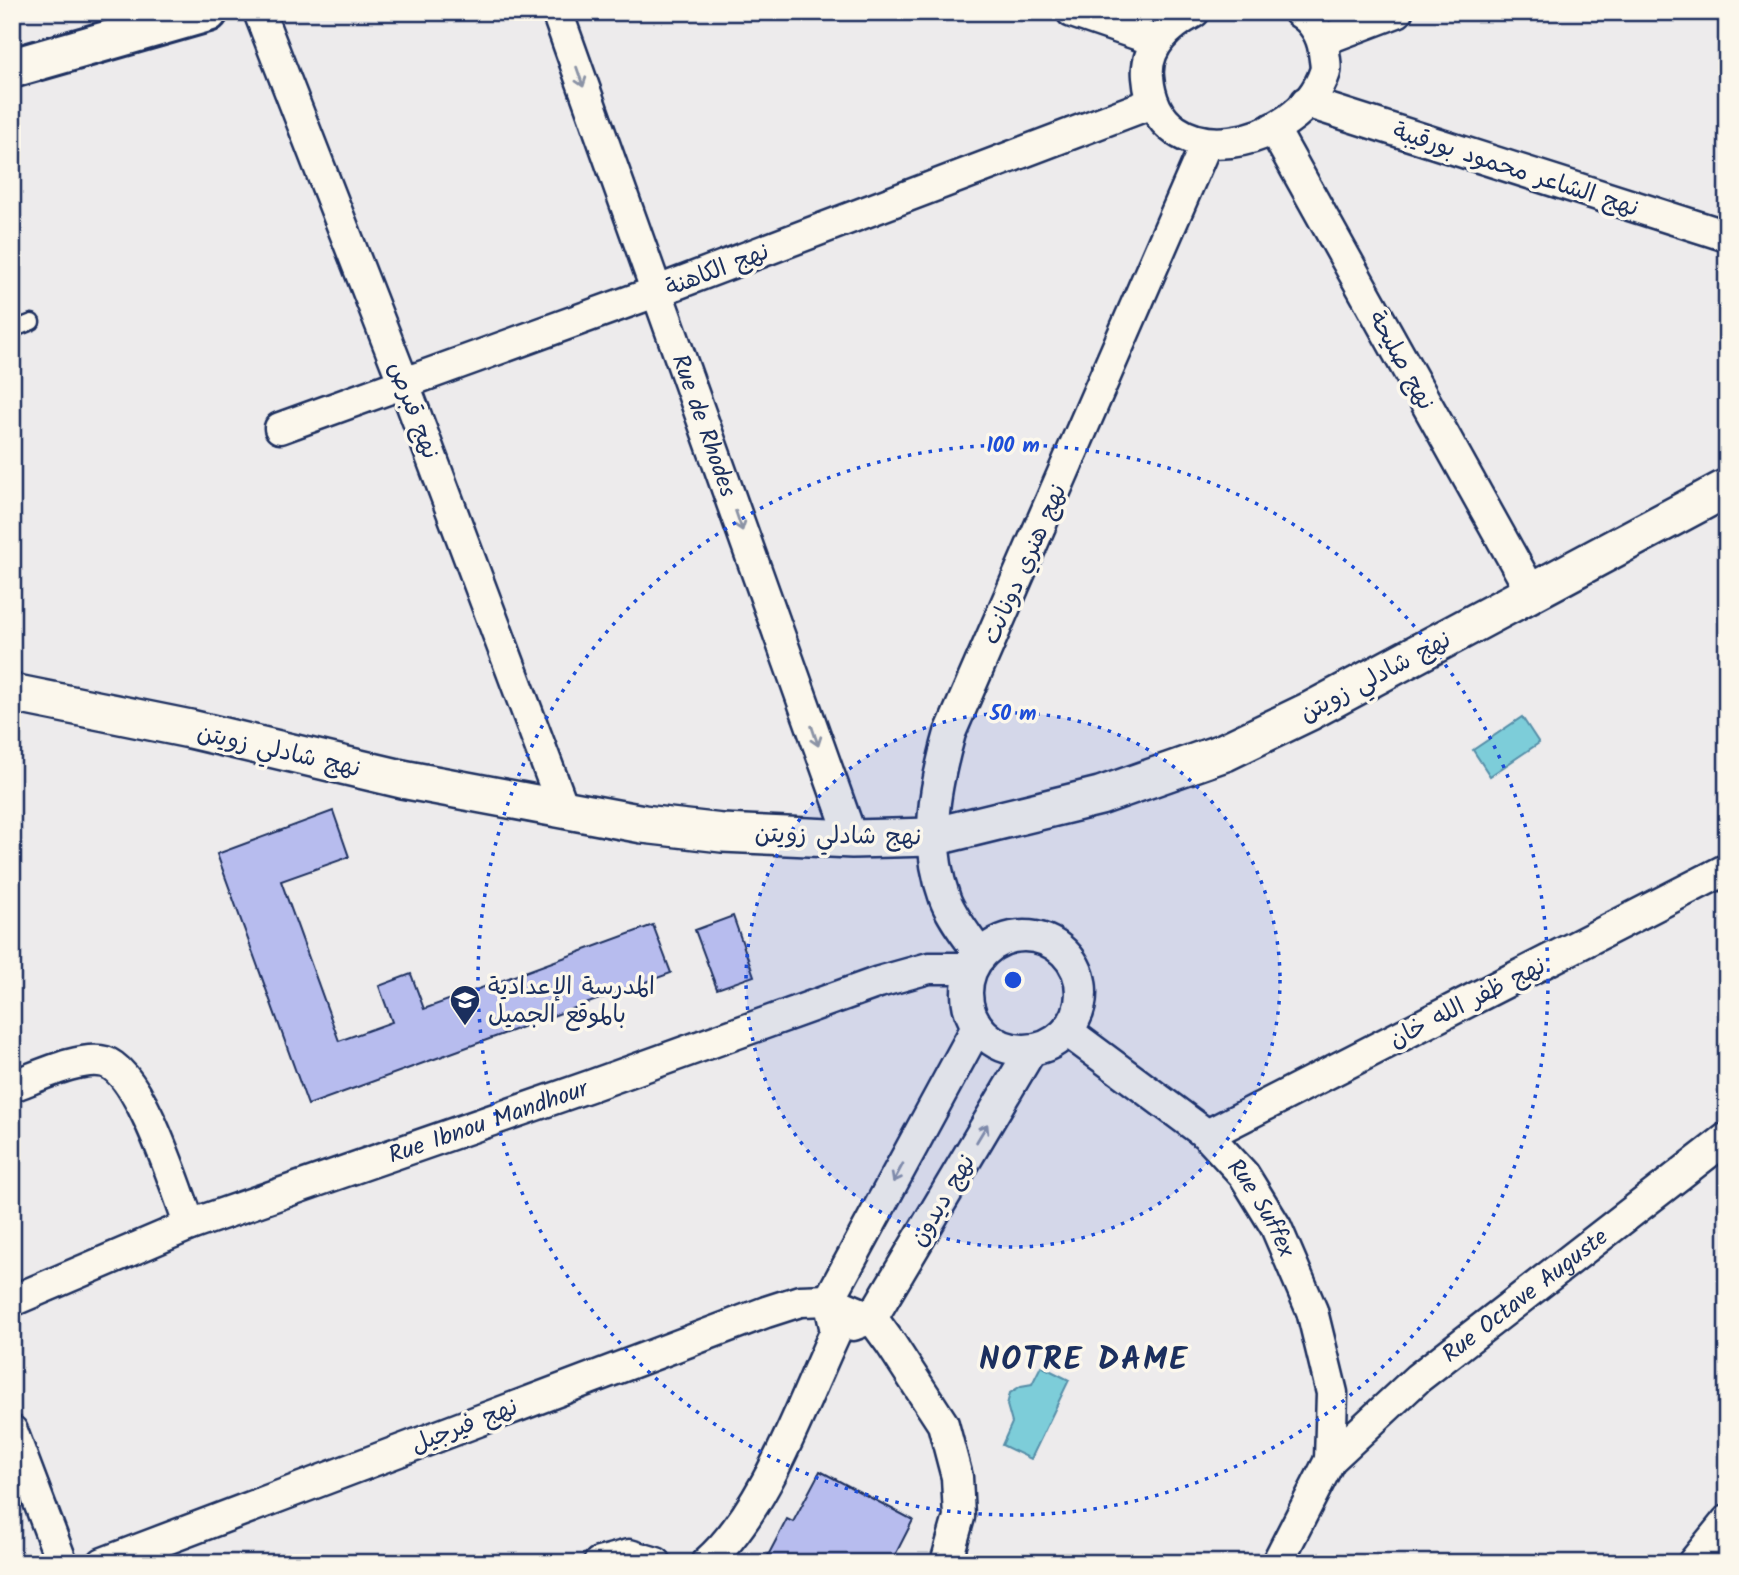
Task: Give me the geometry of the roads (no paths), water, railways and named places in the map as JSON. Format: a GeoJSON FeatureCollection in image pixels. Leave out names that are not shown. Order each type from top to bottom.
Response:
{"type":"FeatureCollection","features":[{"type":"Feature","properties":{"kind":"main road"},"geometry":{"type":"LineString","coordinates":[[12,68],[191,15]]}},
{"type":"Feature","properties":{"kind":"street","name":"نهج قبرص"},"geometry":{"type":"LineString","coordinates":[[258,12],[404,384],[564,810]]}},
{"type":"Feature","properties":{"kind":"street","name":"Rue de Rhodes"},"geometry":{"type":"LineString","coordinates":[[557,12],[852,839]]}},
{"type":"Feature","properties":{"kind":"street"},"geometry":{"type":"LineString","coordinates":[[1072,12],[1157,41]]}},
{"type":"Feature","properties":{"kind":"street"},"geometry":{"type":"LineString","coordinates":[[1194,12],[1175,22],[1157,41],[1147,73],[1152,103],[1173,131],[1206,144],[1239,142],[1273,128],[1296,116],[1306,102],[1326,71],[1322,40],[1308,17],[1299,12]]}},
{"type":"Feature","properties":{"kind":"street"},"geometry":{"type":"LineString","coordinates":[[1322,40],[1396,12]]}},
{"type":"Feature","properties":{"kind":"street","name":"نهج الشاعر محمود بورقيبة"},"geometry":{"type":"LineString","coordinates":[[1306,102],[1727,236]]}},
{"type":"Feature","properties":{"kind":"street","name":"نهج الكاهنة"},"geometry":{"type":"LineString","coordinates":[[280,428],[658,291],[1152,103]]}},
{"type":"Feature","properties":{"kind":"street","name":"نهج صليحة"},"geometry":{"type":"LineString","coordinates":[[1273,128],[1532,593]]}},
{"type":"Feature","properties":{"kind":"street","name":"نهج هنري دونانت"},"geometry":{"type":"LineString","coordinates":[[976,961],[945,901],[932,837],[934,789],[950,733],[1206,144]]}},
{"type":"Feature","properties":{"kind":"street","name":"نهج شادلي زويتن"},"geometry":{"type":"LineString","coordinates":[[12,693],[190,729],[402,779],[643,824],[722,833],[852,839],[932,837],[1100,796],[1225,752],[1310,712],[1727,488]]}},
{"type":"Feature","properties":{"kind":"street","name":"نهج ظفر الله خان"},"geometry":{"type":"LineString","coordinates":[[1207,1135],[1727,869]]}},
{"type":"Feature","properties":{"kind":"street"},"geometry":{"type":"LineString","coordinates":[[1029,935],[1046,939],[1062,949],[1073,963],[1080,980],[1077,1016],[1067,1031],[1044,1047],[1031,1050],[1001,1045],[977,1027],[968,1008],[966,988],[976,961],[993,943],[1010,936],[1029,935]]}},
{"type":"Feature","properties":{"kind":"street","name":"Rue Ibnou Mandhour"},"geometry":{"type":"LineString","coordinates":[[12,1301],[190,1225],[590,1087],[878,982],[929,968],[976,961]]}},
{"type":"Feature","properties":{"kind":"street","name":"نهج ديدون"},"geometry":{"type":"LineString","coordinates":[[829,1300],[977,1027]]}},
{"type":"Feature","properties":{"kind":"street","name":"Rue Suffex"},"geometry":{"type":"LineString","coordinates":[[1067,1031],[1207,1135],[1244,1175],[1276,1227],[1312,1311],[1332,1393],[1329,1460]]}},
{"type":"Feature","properties":{"kind":"street","name":"نهج ديدون"},"geometry":{"type":"LineString","coordinates":[[872,1318],[1031,1050]]}},
{"type":"Feature","properties":{"kind":"street"},"geometry":{"type":"LineString","coordinates":[[12,1086],[86,1060],[105,1062],[123,1073],[138,1093],[190,1225]]}},
{"type":"Feature","properties":{"kind":"street","name":"Rue Octave Auguste"},"geometry":{"type":"LineString","coordinates":[[1329,1460],[1418,1378],[1727,1138]]}},
{"type":"Feature","properties":{"kind":"street"},"geometry":{"type":"LineString","coordinates":[[829,1300],[872,1318],[943,1424],[957,1477],[959,1517],[946,1563]]}},
{"type":"Feature","properties":{"kind":"street"},"geometry":{"type":"LineString","coordinates":[[706,1563],[726,1545],[752,1510],[836,1331],[829,1300]]}},
{"type":"Feature","properties":{"kind":"street","name":"نهج فيرجيل"},"geometry":{"type":"LineString","coordinates":[[103,1563],[766,1312],[800,1301],[829,1300]]}},
{"type":"Feature","properties":{"kind":"street"},"geometry":{"type":"LineString","coordinates":[[836,1331],[872,1318]]}},
{"type":"Feature","properties":{"kind":"street"},"geometry":{"type":"LineString","coordinates":[[12,1431],[62,1563]]}},
{"type":"Feature","properties":{"kind":"street"},"geometry":{"type":"LineString","coordinates":[[1277,1563],[1329,1460]]}},
{"type":"Feature","properties":{"kind":"street"},"geometry":{"type":"LineString","coordinates":[[1693,1563],[1727,1521]]}},
{"type":"Feature","properties":{"kind":"street"},"geometry":{"type":"LineString","coordinates":[[598,1563],[629,1555],[656,1563]]}},
{"type":"Feature","properties":{"kind":"lane"},"geometry":{"type":"LineString","coordinates":[[12,330],[32,322]]}},
{"type":"Feature","properties":{"kind":"water"},"geometry":{"type":"Polygon","coordinates":[[[1522,717],[1539,743],[1490,776],[1473,750],[1522,717]]]}},
{"type":"Feature","properties":{"kind":"water"},"geometry":{"type":"Polygon","coordinates":[[[1041,1366],[1069,1380],[1031,1459],[1002,1445],[1012,1423],[1007,1405],[1010,1393],[1021,1386],[1032,1384],[1041,1366]]]}},
{"type":"Feature","properties":{"kind":"place","name":"المدرسة الإعدادية بالموقع الجميل"},"geometry":{"type":"Point","coordinates":[465,1027]}},
{"type":"Feature","properties":{"kind":"district","name":"NOTRE DAME"},"geometry":{"type":"Point","coordinates":[1084,1358]}}]}
